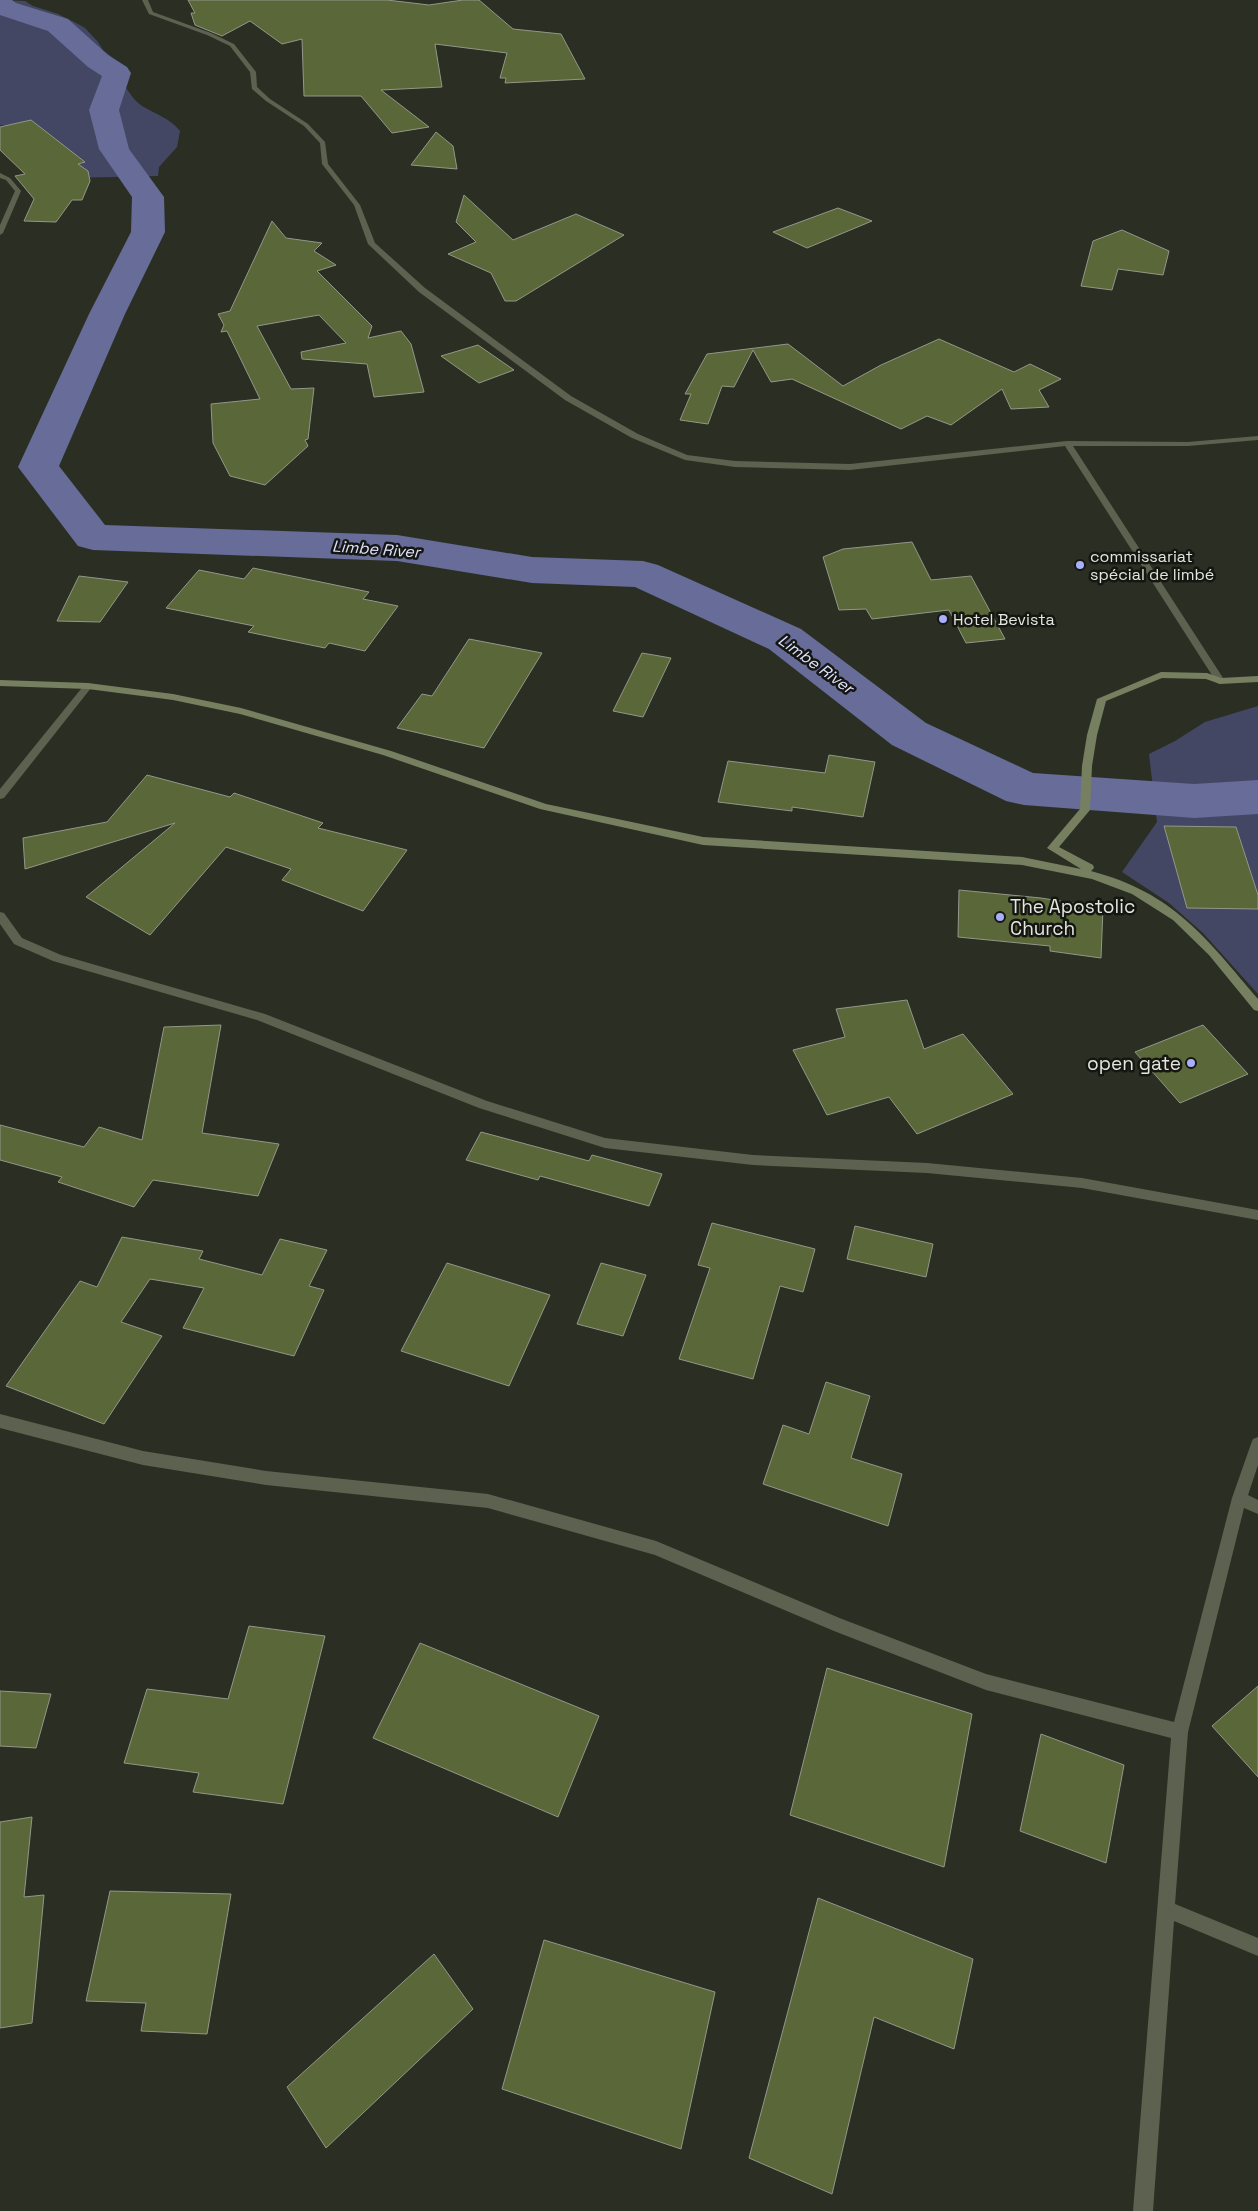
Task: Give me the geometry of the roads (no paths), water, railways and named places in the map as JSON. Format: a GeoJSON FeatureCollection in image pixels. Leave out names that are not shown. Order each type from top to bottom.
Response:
{"type":"FeatureCollection","features":[{"type":"Feature","properties":{"kind":"street"},"geometry":{"type":"LineString","coordinates":[[145,0],[151,13],[209,34],[232,45],[253,72],[254,88],[268,100],[306,125],[322,143],[325,164],[357,205],[372,244],[422,290],[568,398],[635,436],[685,457],[727,463],[850,467],[1068,444],[1188,444],[1258,438]]}},
{"type":"Feature","properties":{"kind":"street"},"geometry":{"type":"LineString","coordinates":[[0,175],[8,179],[18,191],[0,233]]}},
{"type":"Feature","properties":{"kind":"street"},"geometry":{"type":"LineString","coordinates":[[1068,444],[1220,681]]}},
{"type":"Feature","properties":{"kind":"street"},"geometry":{"type":"LineString","coordinates":[[1107,878],[1052,848],[1085,810],[1087,766],[1092,735],[1102,699],[1161,676],[1208,676],[1220,681],[1258,680]]}},
{"type":"Feature","properties":{"kind":"street"},"geometry":{"type":"LineString","coordinates":[[0,684],[88,686],[173,698],[240,711],[387,753],[544,807],[703,841],[1022,861],[1072,869],[1107,878],[1131,887],[1157,903],[1197,935],[1258,1007]]}},
{"type":"Feature","properties":{"kind":"street"},"geometry":{"type":"LineString","coordinates":[[0,796],[88,686]]}},
{"type":"Feature","properties":{"kind":"street"},"geometry":{"type":"LineString","coordinates":[[0,916],[18,941],[57,958],[261,1017],[483,1105],[605,1143],[753,1160],[927,1168],[1082,1183],[1258,1215]]}},
{"type":"Feature","properties":{"kind":"street"},"geometry":{"type":"LineString","coordinates":[[0,1421],[144,1458],[266,1478],[488,1501],[656,1548],[840,1626],[986,1682],[1180,1732]]}},
{"type":"Feature","properties":{"kind":"street"},"geometry":{"type":"LineString","coordinates":[[1143,2211],[1180,1732],[1239,1498],[1258,1444]]}},
{"type":"Feature","properties":{"kind":"street"},"geometry":{"type":"LineString","coordinates":[[1239,1498],[1258,1507]]}},
{"type":"Feature","properties":{"kind":"street"},"geometry":{"type":"LineString","coordinates":[[1166,1909],[1258,1947]]}},
{"type":"Feature","properties":{"kind":"waterway","name":"Limbe River"},"geometry":{"type":"LineString","coordinates":[[0,3],[7,9],[58,25],[98,61],[117,73],[104,110],[114,149],[148,197],[148,232],[107,314],[38,467],[93,537],[397,548],[532,570],[643,574],[785,639],[909,734],[1024,789],[1194,801],[1258,797]]}},
{"type":"Feature","properties":{"kind":"place","name":"commissariat spécial de limbé"},"geometry":{"type":"Point","coordinates":[1080,565]}},
{"type":"Feature","properties":{"kind":"place","name":"Hotel Bevista"},"geometry":{"type":"Point","coordinates":[943,619]}},
{"type":"Feature","properties":{"kind":"place","name":"The Apostolic Church"},"geometry":{"type":"Point","coordinates":[1000,917]}},
{"type":"Feature","properties":{"kind":"place","name":"open gate"},"geometry":{"type":"Point","coordinates":[1191,1063]}}]}
